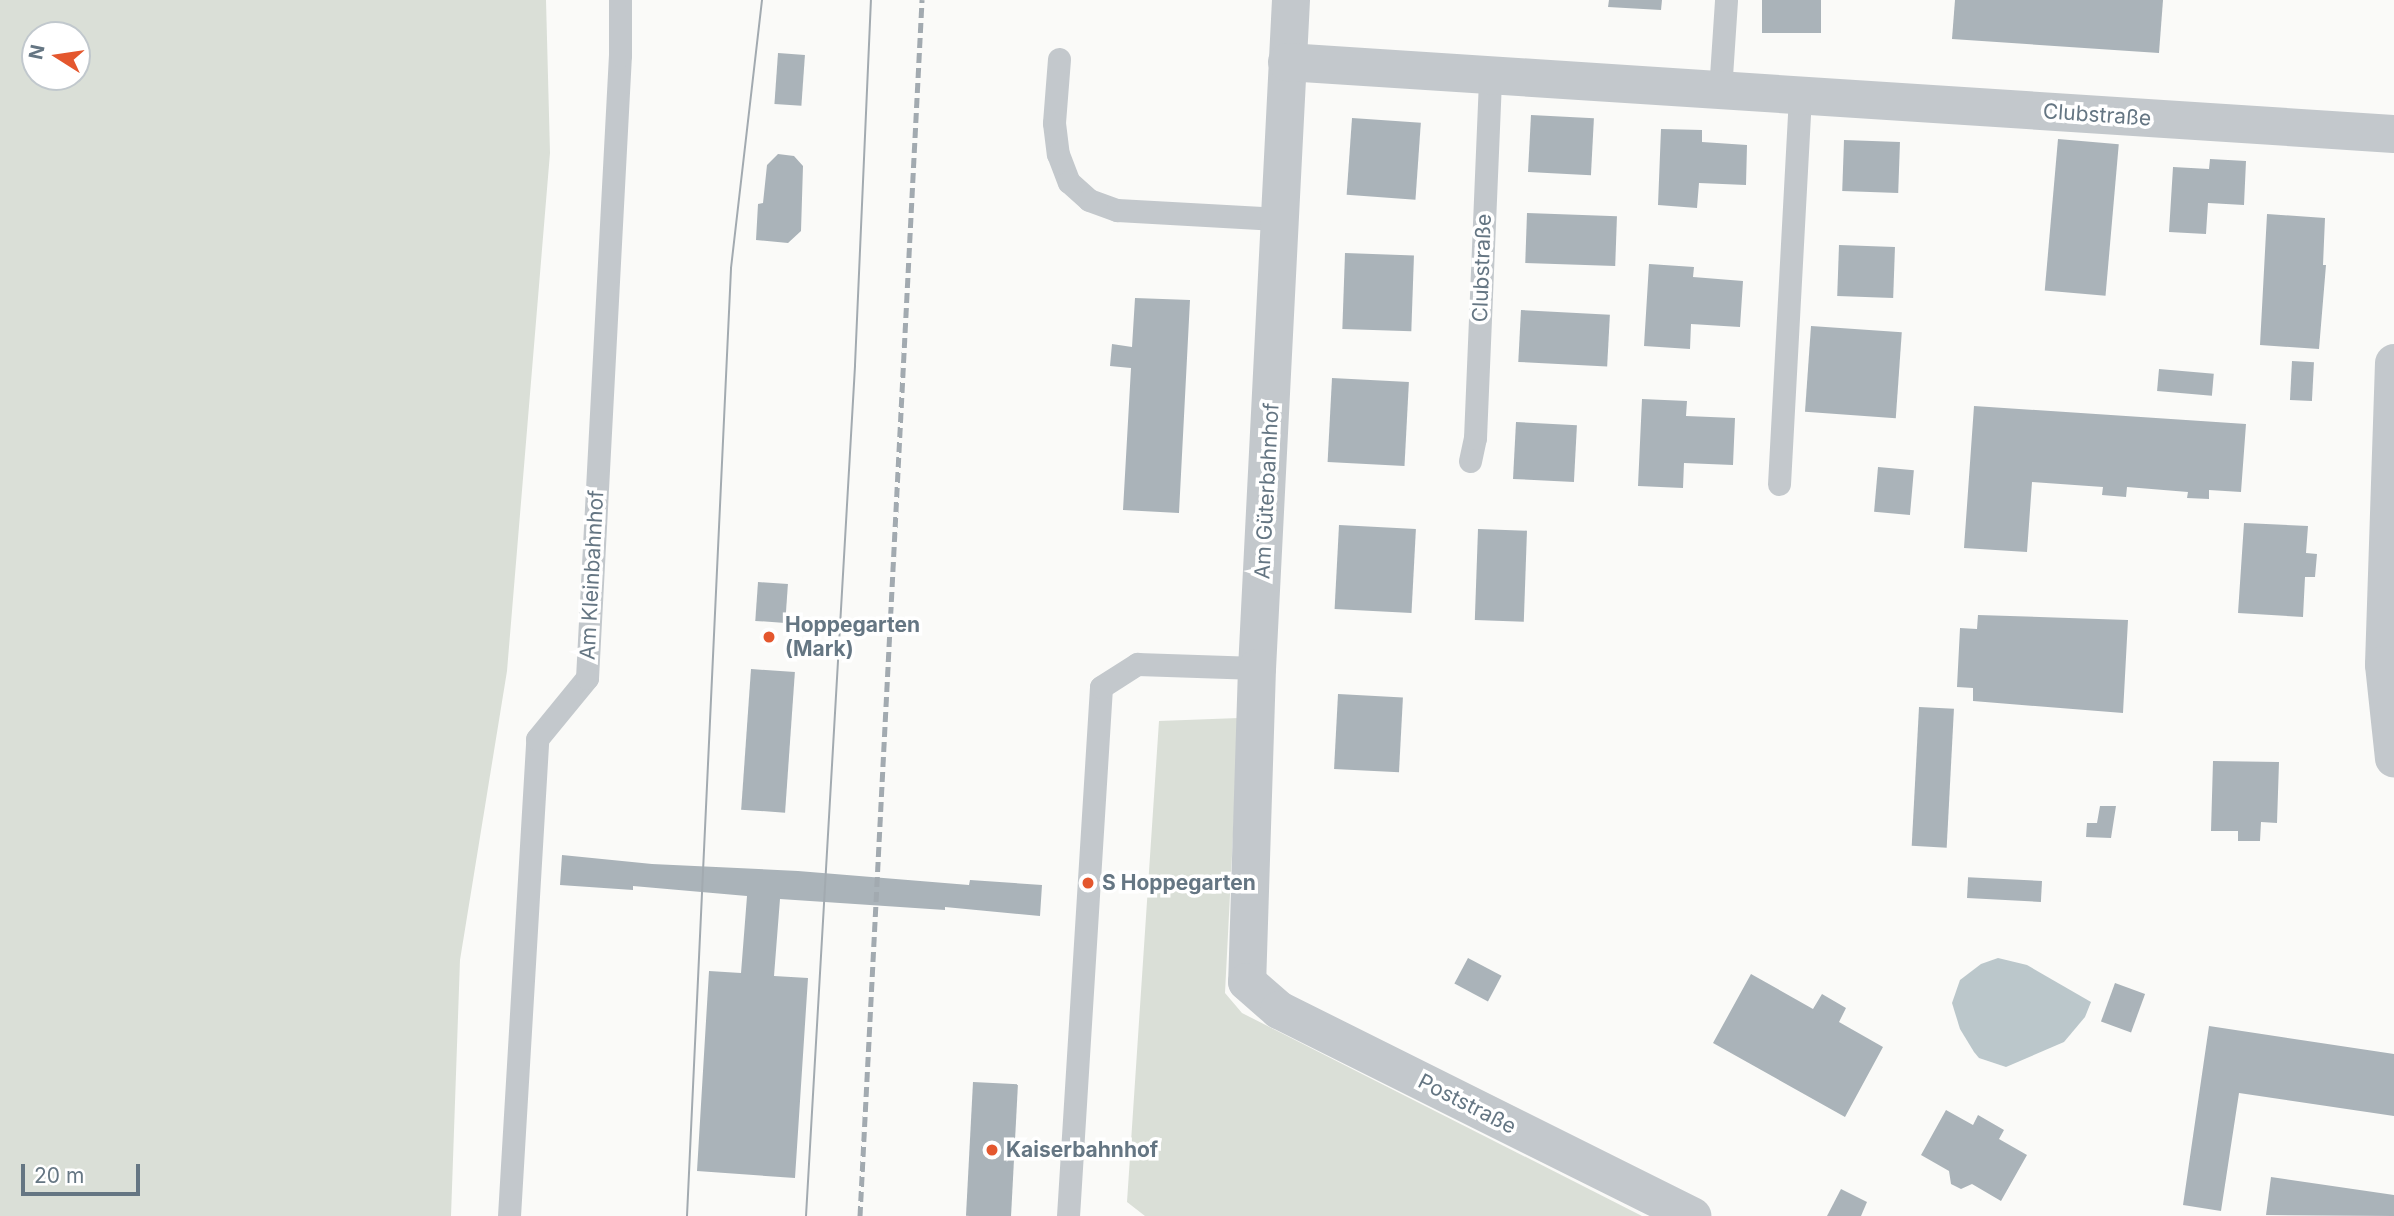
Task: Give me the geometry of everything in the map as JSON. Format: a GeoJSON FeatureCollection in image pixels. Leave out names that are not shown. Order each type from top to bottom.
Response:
{"type":"FeatureCollection","features":[{"type":"Feature","properties":{"kind":"street","name":"Am Güterbahnhof"},"geometry":{"type":"LineString","coordinates":[[1247,982],[1257,668],[1291,0]]}},
{"type":"Feature","properties":{"kind":"street","name":"Clubstraße"},"geometry":{"type":"LineString","coordinates":[[1287,62],[2394,134]]}},
{"type":"Feature","properties":{"kind":"street"},"geometry":{"type":"LineString","coordinates":[[2394,363],[2384,652],[2394,758]]}},
{"type":"Feature","properties":{"kind":"street","name":"Poststraße"},"geometry":{"type":"LineString","coordinates":[[1247,982],[1279,1010],[1693,1216]]}},
{"type":"Feature","properties":{"kind":"lane","name":"Am Kleinbahnhof"},"geometry":{"type":"LineString","coordinates":[[509,1216],[537,739],[587,678],[620,0]]}},
{"type":"Feature","properties":{"kind":"lane"},"geometry":{"type":"LineString","coordinates":[[1720,91],[1726,0]]}},
{"type":"Feature","properties":{"kind":"lane"},"geometry":{"type":"LineString","coordinates":[[1059,59],[1054,123],[1058,154],[1069,182],[1089,200],[1117,210],[1279,219]]}},
{"type":"Feature","properties":{"kind":"lane","name":"Clubstraße"},"geometry":{"type":"LineString","coordinates":[[1470,461],[1475,438],[1490,74]]}},
{"type":"Feature","properties":{"kind":"lane"},"geometry":{"type":"LineString","coordinates":[[1779,484],[1800,96]]}},
{"type":"Feature","properties":{"kind":"lane"},"geometry":{"type":"LineString","coordinates":[[1068,1216],[1101,687],[1137,664],[1257,668]]}},
{"type":"Feature","properties":{"kind":"shaded area"},"geometry":{"type":"Polygon","coordinates":[[[0,0],[546,0],[550,153],[507,671],[460,960],[451,1216],[0,1216],[0,0]]]}},
{"type":"Feature","properties":{"kind":"shaded area"},"geometry":{"type":"Polygon","coordinates":[[[1239,718],[1225,993],[1242,1013],[1642,1216],[1145,1216],[1127,1202],[1159,721],[1239,718]]]}},
{"type":"Feature","properties":{"kind":"shaded area"},"geometry":{"type":"Polygon","coordinates":[[[1998,958],[2027,965],[2091,1002],[2085,1017],[2064,1042],[2006,1067],[1979,1058],[1960,1029],[1952,1003],[1960,980],[1981,964],[1998,958]]]}},
{"type":"Feature","properties":{"kind":"building"},"geometry":{"type":"Polygon","coordinates":[[[1609,0],[1662,0],[1661,10],[1608,7],[1609,0]]]}},
{"type":"Feature","properties":{"kind":"building"},"geometry":{"type":"Polygon","coordinates":[[[1762,0],[1821,0],[1821,33],[1762,33],[1762,0]]]}},
{"type":"Feature","properties":{"kind":"building"},"geometry":{"type":"Polygon","coordinates":[[[1955,0],[2163,0],[2159,53],[1952,39],[1955,0]]]}},
{"type":"Feature","properties":{"kind":"building"},"geometry":{"type":"Polygon","coordinates":[[[778,53],[805,55],[801,106],[774,104],[778,53]]]}},
{"type":"Feature","properties":{"kind":"building"},"geometry":{"type":"Polygon","coordinates":[[[1531,115],[1594,118],[1591,175],[1528,172],[1531,115]]]}},
{"type":"Feature","properties":{"kind":"building"},"geometry":{"type":"Polygon","coordinates":[[[1352,118],[1421,123],[1415,200],[1347,195],[1352,118]]]}},
{"type":"Feature","properties":{"kind":"building"},"geometry":{"type":"Polygon","coordinates":[[[1661,129],[1702,130],[1702,142],[1747,145],[1746,185],[1699,183],[1697,208],[1658,205],[1661,129]]]}},
{"type":"Feature","properties":{"kind":"building"},"geometry":{"type":"Polygon","coordinates":[[[2058,139],[2119,144],[2106,296],[2045,290],[2058,139]]]}},
{"type":"Feature","properties":{"kind":"building"},"geometry":{"type":"Polygon","coordinates":[[[1844,140],[1900,142],[1898,193],[1842,191],[1844,140]]]}},
{"type":"Feature","properties":{"kind":"building"},"geometry":{"type":"Polygon","coordinates":[[[778,154],[794,156],[803,166],[801,231],[788,243],[756,240],[758,204],[763,203],[767,165],[778,154]]]}},
{"type":"Feature","properties":{"kind":"building"},"geometry":{"type":"Polygon","coordinates":[[[2210,159],[2246,161],[2244,205],[2208,203],[2206,234],[2169,232],[2173,167],[2209,169],[2210,159]]]}},
{"type":"Feature","properties":{"kind":"building"},"geometry":{"type":"Polygon","coordinates":[[[1527,213],[1617,216],[1615,266],[1525,263],[1527,213]]]}},
{"type":"Feature","properties":{"kind":"building"},"geometry":{"type":"Polygon","coordinates":[[[2267,214],[2325,218],[2323,265],[2326,265],[2319,349],[2260,345],[2267,214]]]}},
{"type":"Feature","properties":{"kind":"building"},"geometry":{"type":"Polygon","coordinates":[[[1839,245],[1895,247],[1893,298],[1837,296],[1839,245]]]}},
{"type":"Feature","properties":{"kind":"building"},"geometry":{"type":"Polygon","coordinates":[[[1345,253],[1414,255],[1411,331],[1342,329],[1345,253]]]}},
{"type":"Feature","properties":{"kind":"building"},"geometry":{"type":"Polygon","coordinates":[[[1649,264],[1694,267],[1693,277],[1743,281],[1740,327],[1691,324],[1690,349],[1644,346],[1649,264]]]}},
{"type":"Feature","properties":{"kind":"building"},"geometry":{"type":"Polygon","coordinates":[[[1135,298],[1190,300],[1179,513],[1123,510],[1131,368],[1110,366],[1112,344],[1132,347],[1135,298]]]}},
{"type":"Feature","properties":{"kind":"building"},"geometry":{"type":"Polygon","coordinates":[[[1521,310],[1610,315],[1607,367],[1518,362],[1521,310]]]}},
{"type":"Feature","properties":{"kind":"building"},"geometry":{"type":"Polygon","coordinates":[[[1811,326],[1902,332],[1896,418],[1805,412],[1811,326]]]}},
{"type":"Feature","properties":{"kind":"building"},"geometry":{"type":"Polygon","coordinates":[[[2292,361],[2314,362],[2312,401],[2290,400],[2292,361]]]}},
{"type":"Feature","properties":{"kind":"building"},"geometry":{"type":"Polygon","coordinates":[[[2159,369],[2214,374],[2212,396],[2157,391],[2159,369]]]}},
{"type":"Feature","properties":{"kind":"building"},"geometry":{"type":"Polygon","coordinates":[[[1332,378],[1409,382],[1404,466],[1328,462],[1332,378]]]}},
{"type":"Feature","properties":{"kind":"building"},"geometry":{"type":"Polygon","coordinates":[[[1642,399],[1687,401],[1686,416],[1735,418],[1733,465],[1684,463],[1683,488],[1638,486],[1642,399]]]}},
{"type":"Feature","properties":{"kind":"building"},"geometry":{"type":"Polygon","coordinates":[[[1974,406],[2246,424],[2241,492],[2209,490],[2209,499],[2187,498],[2188,492],[2127,487],[2126,497],[2102,495],[2103,487],[2032,482],[2027,552],[1964,548],[1974,406]]]}},
{"type":"Feature","properties":{"kind":"building"},"geometry":{"type":"Polygon","coordinates":[[[1516,422],[1577,425],[1574,482],[1513,479],[1516,422]]]}},
{"type":"Feature","properties":{"kind":"building"},"geometry":{"type":"Polygon","coordinates":[[[1878,467],[1914,470],[1910,515],[1874,512],[1878,467]]]}},
{"type":"Feature","properties":{"kind":"building"},"geometry":{"type":"Polygon","coordinates":[[[2244,523],[2308,526],[2306,553],[2317,554],[2315,577],[2305,577],[2303,617],[2238,613],[2244,523]]]}},
{"type":"Feature","properties":{"kind":"building"},"geometry":{"type":"Polygon","coordinates":[[[1339,525],[1416,529],[1411,613],[1335,609],[1339,525]]]}},
{"type":"Feature","properties":{"kind":"building"},"geometry":{"type":"Polygon","coordinates":[[[1478,529],[1527,531],[1524,622],[1475,620],[1478,529]]]}},
{"type":"Feature","properties":{"kind":"building"},"geometry":{"type":"Polygon","coordinates":[[[758,582],[788,584],[785,623],[755,621],[758,582]]]}},
{"type":"Feature","properties":{"kind":"building"},"geometry":{"type":"Polygon","coordinates":[[[1978,615],[2128,620],[2123,713],[1973,701],[1973,688],[1957,687],[1960,628],[1977,629],[1978,615]]]}},
{"type":"Feature","properties":{"kind":"building"},"geometry":{"type":"Polygon","coordinates":[[[751,669],[795,672],[785,813],[741,810],[751,669]]]}},
{"type":"Feature","properties":{"kind":"building"},"geometry":{"type":"Polygon","coordinates":[[[1338,694],[1403,697],[1399,772],[1334,769],[1338,694]]]}},
{"type":"Feature","properties":{"kind":"building"},"geometry":{"type":"Polygon","coordinates":[[[1919,707],[1954,709],[1947,848],[1912,846],[1919,707]]]}},
{"type":"Feature","properties":{"kind":"building"},"geometry":{"type":"Polygon","coordinates":[[[2213,761],[2279,762],[2277,823],[2261,822],[2260,841],[2238,841],[2238,831],[2211,831],[2213,761]]]}},
{"type":"Feature","properties":{"kind":"building"},"geometry":{"type":"Polygon","coordinates":[[[2100,806],[2116,806],[2111,838],[2086,837],[2087,823],[2097,823],[2100,806]]]}},
{"type":"Feature","properties":{"kind":"building"},"geometry":{"type":"Polygon","coordinates":[[[562,855],[652,864],[798,871],[969,885],[970,880],[1042,885],[1040,916],[945,907],[945,910],[780,899],[774,976],[808,978],[795,1178],[697,1171],[709,971],[741,973],[747,896],[633,886],[633,890],[560,885],[562,855]]]}},
{"type":"Feature","properties":{"kind":"building"},"geometry":{"type":"Polygon","coordinates":[[[1968,877],[2042,881],[2041,902],[1967,898],[1968,877]]]}},
{"type":"Feature","properties":{"kind":"building"},"geometry":{"type":"Polygon","coordinates":[[[1468,958],[1502,976],[1488,1001],[1454,984],[1468,958]]]}},
{"type":"Feature","properties":{"kind":"building"},"geometry":{"type":"Polygon","coordinates":[[[1751,974],[1813,1009],[1822,994],[1846,1008],[1839,1022],[1883,1047],[1845,1117],[1713,1043],[1751,974]]]}},
{"type":"Feature","properties":{"kind":"building"},"geometry":{"type":"Polygon","coordinates":[[[2115,983],[2145,994],[2131,1032],[2101,1022],[2115,983]]]}},
{"type":"Feature","properties":{"kind":"building"},"geometry":{"type":"Polygon","coordinates":[[[2209,1026],[2394,1054],[2394,1116],[2239,1093],[2221,1211],[2183,1205],[2209,1026]]]}},
{"type":"Feature","properties":{"kind":"building","name":"Kaiserbahnhof"},"geometry":{"type":"Polygon","coordinates":[[[973,1082],[1018,1084],[1011,1216],[966,1216],[973,1082]]]}},
{"type":"Feature","properties":{"kind":"building"},"geometry":{"type":"Polygon","coordinates":[[[1946,1110],[1973,1125],[1978,1115],[2004,1130],[1999,1139],[2027,1155],[2001,1201],[1972,1184],[1961,1189],[1951,1184],[1949,1171],[1921,1155],[1946,1110]]]}},
{"type":"Feature","properties":{"kind":"building"},"geometry":{"type":"Polygon","coordinates":[[[2271,1177],[2394,1195],[2394,1216],[2266,1215],[2271,1177]]]}},
{"type":"Feature","properties":{"kind":"building"},"geometry":{"type":"Polygon","coordinates":[[[1841,1189],[1867,1202],[1861,1216],[1827,1216],[1841,1189]]]}},
{"type":"Feature","properties":{"kind":"tram line"},"geometry":{"type":"LineString","coordinates":[[687,1216],[731,268],[762,0]]}},
{"type":"Feature","properties":{"kind":"tram line"},"geometry":{"type":"LineString","coordinates":[[806,1216],[855,365],[871,0]]}},
{"type":"Feature","properties":{"kind":"railway"},"geometry":{"type":"LineString","coordinates":[[860,1216],[922,0]]}},
{"type":"Feature","properties":{"kind":"place","name":"Hoppegarten (Mark)"},"geometry":{"type":"Point","coordinates":[769,637]}},
{"type":"Feature","properties":{"kind":"place","name":"S Hoppegarten"},"geometry":{"type":"Point","coordinates":[1088,883]}},
{"type":"Feature","properties":{"kind":"place","name":"Kaiserbahnhof"},"geometry":{"type":"Point","coordinates":[992,1150]}}]}
